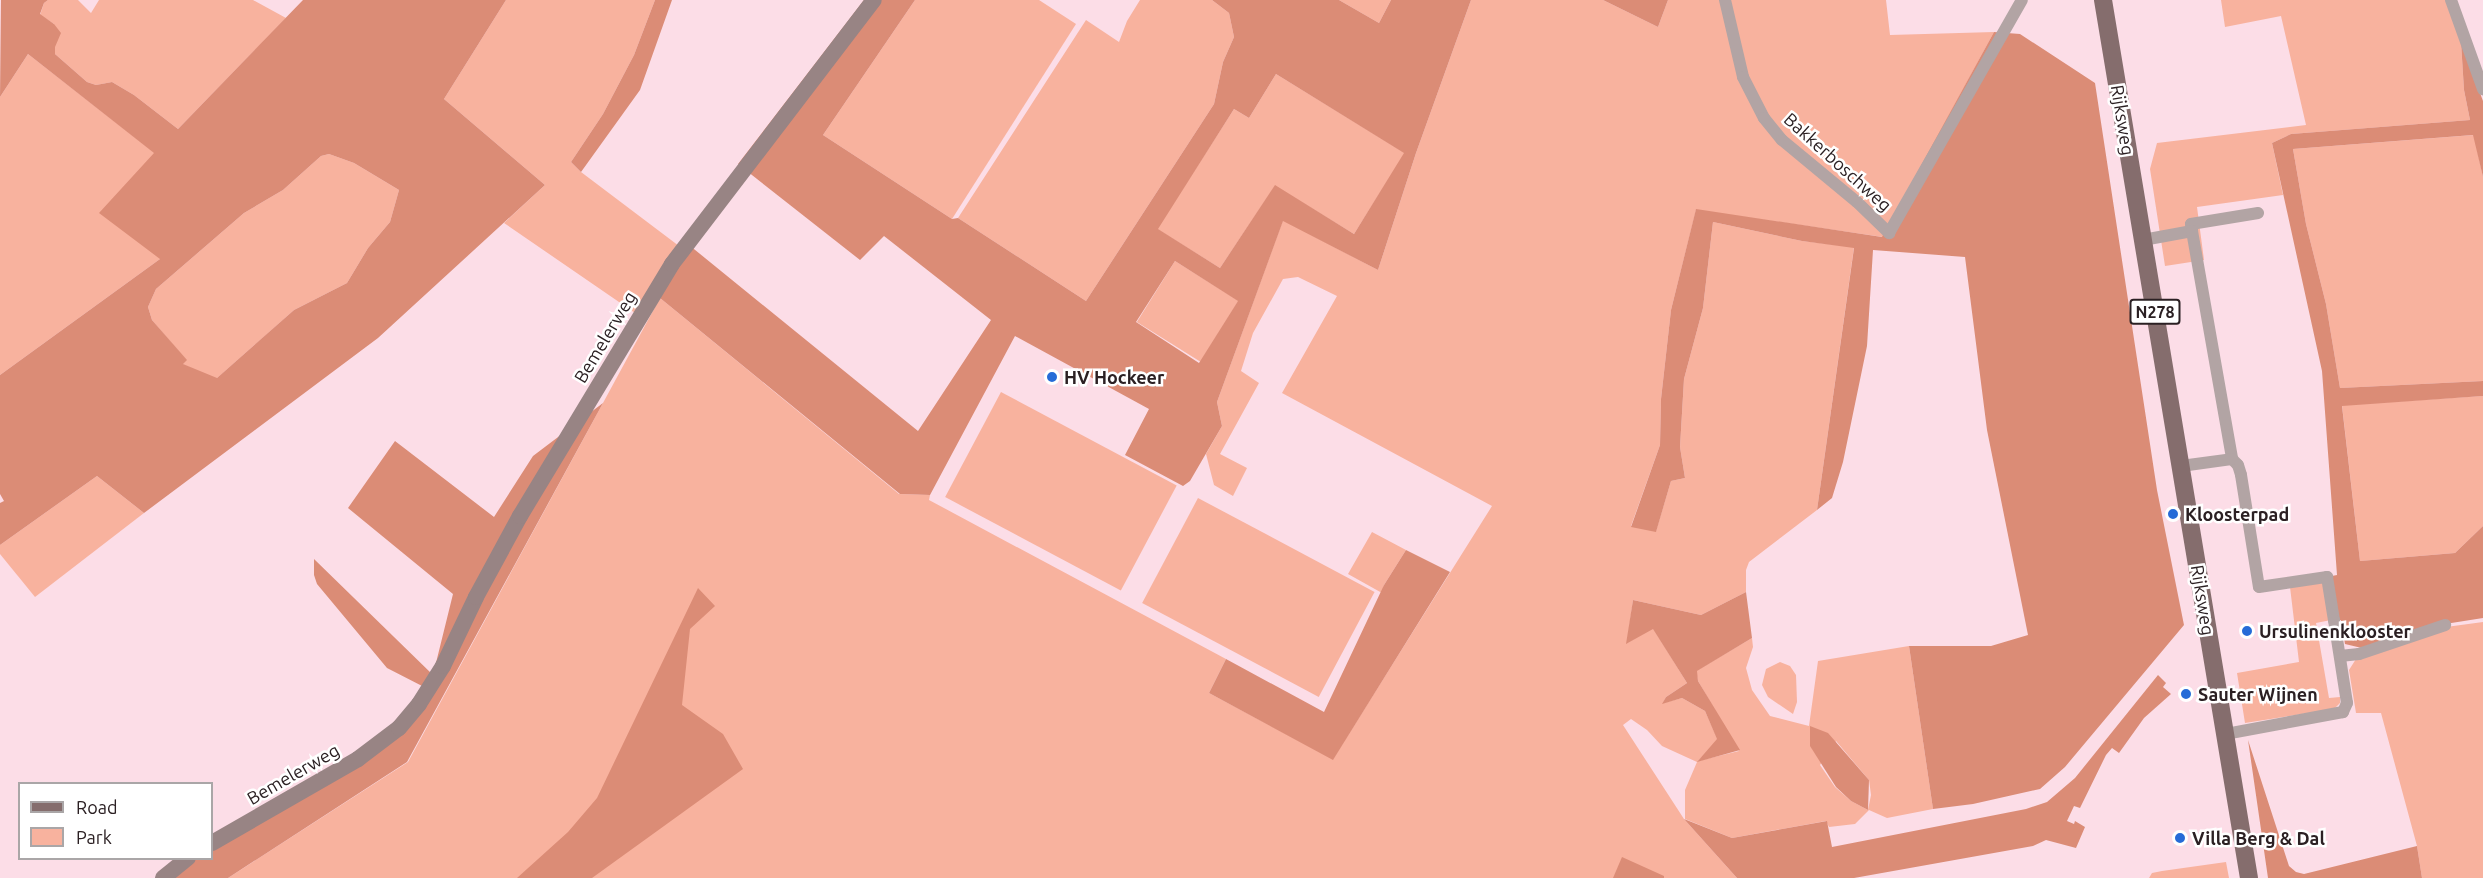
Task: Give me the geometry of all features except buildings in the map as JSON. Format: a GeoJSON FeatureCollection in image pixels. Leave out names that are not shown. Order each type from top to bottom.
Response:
{"type":"FeatureCollection","features":[{"type":"Feature","properties":{"kind":"main road","name":"Rijksweg"},"geometry":{"type":"LineString","coordinates":[[2103,0],[2249,878]]}},
{"type":"Feature","properties":{"kind":"street","name":"Bemelerweg"},"geometry":{"type":"LineString","coordinates":[[213,842],[339,771],[391,735],[408,719],[437,677],[476,597],[520,516],[672,264],[874,0]]}},
{"type":"Feature","properties":{"kind":"street","name":"Bakkerboschweg"},"geometry":{"type":"LineString","coordinates":[[1725,0],[1743,77],[1764,118],[1782,140],[1857,202],[1889,233],[2022,0]]}},
{"type":"Feature","properties":{"kind":"street"},"geometry":{"type":"LineString","coordinates":[[2451,0],[2483,89]]}},
{"type":"Feature","properties":{"kind":"street"},"geometry":{"type":"LineString","coordinates":[[2225,734],[2343,712],[2347,703],[2327,577],[2259,587],[2241,475],[2238,465],[2232,459],[2191,224],[2258,213]]}},
{"type":"Feature","properties":{"kind":"street"},"geometry":{"type":"LineString","coordinates":[[2143,240],[2192,231]]}},
{"type":"Feature","properties":{"kind":"street"},"geometry":{"type":"LineString","coordinates":[[2181,466],[2232,459]]}},
{"type":"Feature","properties":{"kind":"street"},"geometry":{"type":"LineString","coordinates":[[2340,656],[2359,654],[2445,625]]}},
{"type":"Feature","properties":{"kind":"street"},"geometry":{"type":"LineString","coordinates":[[163,878],[186,860]]}},
{"type":"Feature","properties":{"kind":"green space"},"geometry":{"type":"Polygon","coordinates":[[[48,0],[78,0],[91,13],[99,0],[253,0],[286,18],[178,129],[134,95],[112,82],[96,85],[87,82],[55,54],[54,24],[40,15],[44,3],[48,0]]]}},
{"type":"Feature","properties":{"kind":"green space"},"geometry":{"type":"Polygon","coordinates":[[[506,0],[655,0],[634,55],[603,114],[571,162],[679,246],[635,313],[504,223],[545,185],[444,99],[506,0]]]}},
{"type":"Feature","properties":{"kind":"green space"},"geometry":{"type":"Polygon","coordinates":[[[915,0],[1039,0],[1076,24],[952,219],[823,135],[915,0]]]}},
{"type":"Feature","properties":{"kind":"green space"},"geometry":{"type":"Polygon","coordinates":[[[1140,0],[1212,0],[1229,13],[1234,37],[1223,62],[1214,104],[1086,301],[958,218],[1086,20],[1119,42],[1127,21],[1140,0]]]}},
{"type":"Feature","properties":{"kind":"green space"},"geometry":{"type":"Polygon","coordinates":[[[1339,0],[1391,0],[1379,23],[1339,0]]]}},
{"type":"Feature","properties":{"kind":"green space"},"geometry":{"type":"Polygon","coordinates":[[[1471,0],[1603,0],[1658,27],[1668,0],[1886,0],[1890,35],[1994,32],[1883,237],[1696,210],[1671,310],[1661,399],[1660,445],[1631,526],[1656,531],[1671,481],[1685,478],[1680,447],[1684,379],[1703,308],[1713,222],[1802,241],[1854,247],[1817,510],[1749,562],[1746,570],[1746,592],[1701,615],[1633,600],[1627,643],[1653,628],[1687,683],[1666,697],[1663,703],[1682,698],[1705,711],[1718,740],[1698,761],[1739,751],[1698,681],[1696,671],[1752,638],[1753,647],[1746,668],[1752,690],[1770,716],[1809,726],[1818,661],[1909,646],[1933,809],[1887,818],[1869,810],[1855,824],[1829,827],[1826,821],[1732,838],[1685,819],[1685,790],[1697,762],[1662,746],[1647,730],[1631,719],[1623,725],[1684,819],[1737,878],[228,878],[408,762],[660,298],[899,494],[930,495],[929,500],[1226,659],[1209,693],[1333,759],[1492,506],[1282,393],[1337,296],[1298,277],[1283,279],[1253,333],[1241,371],[1259,383],[1220,454],[1247,468],[1233,496],[1214,485],[1206,454],[1222,426],[1217,402],[1283,220],[1378,270],[1416,153],[1471,0]],[[1836,741],[1820,765],[1835,787],[1851,801],[1868,810],[1871,795],[1869,780],[1836,741]]]}},
{"type":"Feature","properties":{"kind":"green space"},"geometry":{"type":"Polygon","coordinates":[[[2221,0],[2447,0],[2461,42],[2464,90],[2470,120],[2291,134],[2272,143],[2283,195],[2197,207],[2204,260],[2165,266],[2150,169],[2157,143],[2306,125],[2281,16],[2225,27],[2221,0]]]}},
{"type":"Feature","properties":{"kind":"green space"},"geometry":{"type":"Polygon","coordinates":[[[28,54],[155,153],[160,259],[0,375],[0,97],[28,54]]]}},
{"type":"Feature","properties":{"kind":"green space"},"geometry":{"type":"Polygon","coordinates":[[[1276,74],[1405,153],[1354,234],[1275,186],[1220,268],[1157,229],[1234,109],[1249,118],[1276,74]]]}},
{"type":"Feature","properties":{"kind":"green space"},"geometry":{"type":"Polygon","coordinates":[[[2474,135],[2483,177],[2483,381],[2340,388],[2326,304],[2306,224],[2293,149],[2474,135]]]}},
{"type":"Feature","properties":{"kind":"green space"},"geometry":{"type":"Polygon","coordinates":[[[329,154],[354,163],[399,190],[390,222],[368,248],[347,283],[294,310],[216,379],[182,364],[186,360],[152,320],[148,307],[156,289],[244,213],[283,190],[321,156],[329,154]]]}},
{"type":"Feature","properties":{"kind":"green space"},"geometry":{"type":"Polygon","coordinates":[[[1175,261],[1239,301],[1200,362],[1137,322],[1175,261]]]}},
{"type":"Feature","properties":{"kind":"green space"},"geometry":{"type":"Polygon","coordinates":[[[1001,392],[1177,485],[1121,590],[945,497],[1001,392]]]}},
{"type":"Feature","properties":{"kind":"green space"},"geometry":{"type":"Polygon","coordinates":[[[2483,396],[2483,526],[2455,553],[2360,561],[2342,405],[2483,396]]]}},
{"type":"Feature","properties":{"kind":"green space"},"geometry":{"type":"Polygon","coordinates":[[[97,476],[144,513],[35,597],[0,554],[0,545],[97,476]]]}},
{"type":"Feature","properties":{"kind":"green space"},"geometry":{"type":"Polygon","coordinates":[[[1198,498],[1375,592],[1319,697],[1142,603],[1198,498]]]}},
{"type":"Feature","properties":{"kind":"green space"},"geometry":{"type":"Polygon","coordinates":[[[1372,532],[1406,550],[1384,585],[1382,593],[1348,574],[1372,532]]]}},
{"type":"Feature","properties":{"kind":"green space"},"geometry":{"type":"Polygon","coordinates":[[[2324,581],[2331,620],[2316,623],[2329,698],[2340,697],[2340,703],[2334,709],[2245,723],[2237,673],[2299,662],[2290,587],[2324,581]]]}},
{"type":"Feature","properties":{"kind":"green space"},"geometry":{"type":"Polygon","coordinates":[[[2483,622],[2483,878],[2422,878],[2417,846],[2381,713],[2356,713],[2349,670],[2356,659],[2446,627],[2483,622]]]}},
{"type":"Feature","properties":{"kind":"green space"},"geometry":{"type":"Polygon","coordinates":[[[1780,662],[1790,666],[1796,675],[1797,702],[1793,714],[1768,697],[1762,685],[1766,669],[1780,662]]]}},
{"type":"Feature","properties":{"kind":"green space"},"geometry":{"type":"Polygon","coordinates":[[[2226,862],[2229,878],[2149,878],[2152,873],[2226,862]]]}},
{"type":"Feature","properties":{"kind":"shaded area"},"geometry":{"type":"Polygon","coordinates":[[[1,0],[48,0],[44,3],[40,14],[54,24],[61,33],[55,47],[55,54],[87,82],[96,85],[112,82],[134,95],[178,129],[303,0],[506,0],[444,99],[545,185],[378,338],[144,513],[97,476],[0,545],[0,503],[4,501],[0,494],[0,375],[160,259],[99,213],[154,153],[28,54],[0,97],[1,0]],[[329,154],[321,156],[283,190],[244,213],[156,289],[148,307],[152,320],[187,360],[183,364],[217,378],[294,310],[347,283],[368,248],[390,222],[399,190],[354,163],[329,154]]]}},
{"type":"Feature","properties":{"kind":"shaded area"},"geometry":{"type":"Polygon","coordinates":[[[655,0],[672,0],[640,90],[581,172],[571,162],[603,114],[634,55],[655,0]]]}},
{"type":"Feature","properties":{"kind":"shaded area"},"geometry":{"type":"Polygon","coordinates":[[[864,0],[915,0],[823,135],[952,219],[958,218],[1086,301],[1214,104],[1223,62],[1234,37],[1229,13],[1212,0],[1339,0],[1379,23],[1391,0],[1471,0],[1416,153],[1378,270],[1283,221],[1217,402],[1222,426],[1190,481],[1183,486],[1125,455],[1149,409],[1015,336],[930,495],[900,494],[660,298],[689,245],[918,431],[991,320],[884,236],[860,260],[738,164],[864,0]],[[1276,74],[1249,118],[1234,109],[1158,229],[1220,268],[1275,185],[1354,234],[1404,153],[1276,74]],[[1175,261],[1136,322],[1199,363],[1238,301],[1175,261]]]}},
{"type":"Feature","properties":{"kind":"shaded area"},"geometry":{"type":"Polygon","coordinates":[[[1603,0],[1668,0],[1658,27],[1603,0]]]}},
{"type":"Feature","properties":{"kind":"shaded area"},"geometry":{"type":"Polygon","coordinates":[[[1994,32],[2020,34],[2095,83],[2157,490],[2184,625],[2065,767],[2040,789],[1973,804],[1933,809],[1909,646],[1991,646],[2028,635],[1987,430],[1965,257],[1873,250],[1867,346],[1843,462],[1832,498],[1817,510],[1854,248],[1802,241],[1713,222],[1703,308],[1684,379],[1680,447],[1685,478],[1671,481],[1656,532],[1631,527],[1660,445],[1661,399],[1671,310],[1696,209],[1882,237],[1994,32]]]}},
{"type":"Feature","properties":{"kind":"shaded area"},"geometry":{"type":"Polygon","coordinates":[[[2461,42],[2483,101],[2483,177],[2473,135],[2293,149],[2306,224],[2326,304],[2340,388],[2483,381],[2483,396],[2342,406],[2360,561],[2455,553],[2483,526],[2483,618],[2445,624],[2366,649],[2345,644],[2341,620],[2339,620],[2332,576],[2337,575],[2322,371],[2272,143],[2291,134],[2470,120],[2464,90],[2461,42]]]}},
{"type":"Feature","properties":{"kind":"shaded area"},"geometry":{"type":"Polygon","coordinates":[[[603,403],[407,762],[228,878],[162,878],[189,860],[213,860],[213,843],[373,745],[426,688],[387,668],[317,584],[314,575],[314,559],[433,675],[453,594],[348,508],[395,441],[494,517],[533,456],[603,403]]]}},
{"type":"Feature","properties":{"kind":"shaded area"},"geometry":{"type":"Polygon","coordinates":[[[1406,550],[1450,572],[1333,760],[1209,693],[1226,659],[1324,712],[1384,585],[1406,550]]]}},
{"type":"Feature","properties":{"kind":"shaded area"},"geometry":{"type":"Polygon","coordinates":[[[698,588],[715,606],[690,629],[682,705],[723,734],[743,769],[592,878],[517,878],[568,832],[597,798],[698,588]]]}},
{"type":"Feature","properties":{"kind":"shaded area"},"geometry":{"type":"Polygon","coordinates":[[[1746,592],[1752,638],[1697,671],[1698,681],[1740,750],[1697,762],[1717,739],[1705,711],[1682,698],[1662,704],[1666,697],[1687,683],[1653,629],[1626,644],[1633,600],[1701,615],[1746,592]]]}},
{"type":"Feature","properties":{"kind":"shaded area"},"geometry":{"type":"Polygon","coordinates":[[[2158,675],[2166,683],[2163,687],[2171,694],[2144,718],[2119,753],[2112,748],[2106,755],[2080,808],[2074,806],[2067,821],[2074,824],[2075,821],[2085,827],[2076,848],[2046,840],[2033,846],[1854,878],[1737,878],[1684,819],[1732,838],[1827,821],[1832,847],[2026,809],[2047,802],[2075,778],[2158,675]]]}},
{"type":"Feature","properties":{"kind":"shaded area"},"geometry":{"type":"Polygon","coordinates":[[[1810,726],[1828,733],[1869,780],[1868,810],[1851,801],[1836,787],[1810,746],[1810,726]]]}},
{"type":"Feature","properties":{"kind":"shaded area"},"geometry":{"type":"Polygon","coordinates":[[[2248,740],[2289,866],[2296,872],[2304,874],[2417,846],[2422,878],[2268,878],[2248,740]]]}},
{"type":"Feature","properties":{"kind":"shaded area"},"geometry":{"type":"Polygon","coordinates":[[[1622,857],[1664,876],[1664,878],[1613,878],[1622,857]]]}},
{"type":"Feature","properties":{"kind":"place","name":"HV Hockeer"},"geometry":{"type":"Point","coordinates":[1052,377]}},
{"type":"Feature","properties":{"kind":"place","name":"Kloosterpad"},"geometry":{"type":"Point","coordinates":[2173,514]}},
{"type":"Feature","properties":{"kind":"place","name":"Ursulinenklooster"},"geometry":{"type":"Point","coordinates":[2247,631]}},
{"type":"Feature","properties":{"kind":"place","name":"Sauter Wijnen"},"geometry":{"type":"Point","coordinates":[2186,694]}},
{"type":"Feature","properties":{"kind":"place","name":"Villa Berg & Dal"},"geometry":{"type":"Point","coordinates":[2180,838]}}]}
